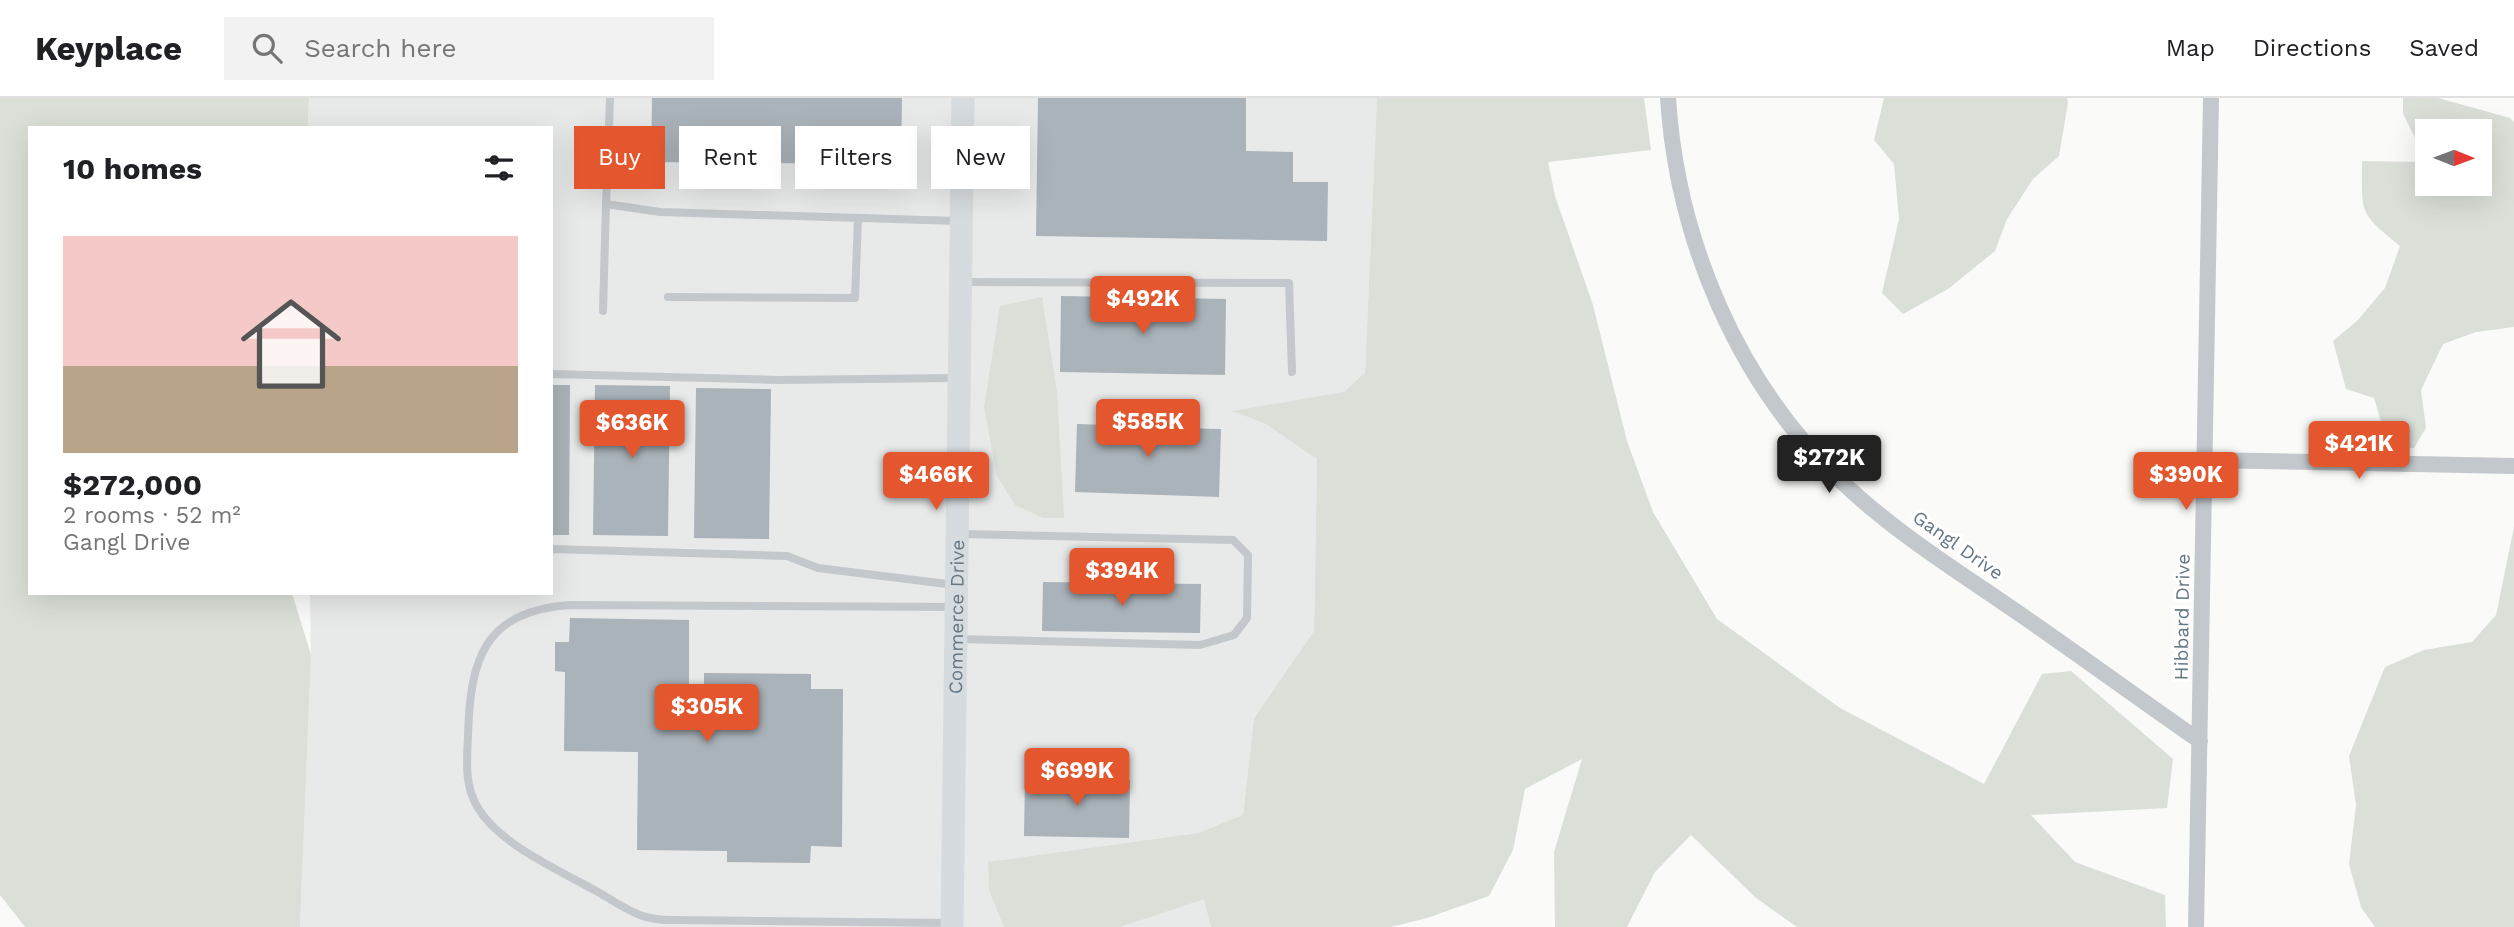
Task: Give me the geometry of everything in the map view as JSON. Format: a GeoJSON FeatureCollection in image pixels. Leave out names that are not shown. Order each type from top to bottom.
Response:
{"type":"FeatureCollection","features":[{"type":"Feature","properties":{"kind":"street","name":"Commerce Drive"},"geometry":{"type":"LineString","coordinates":[[952,925],[963,98]]}},
{"type":"Feature","properties":{"kind":"street","name":"Gangl Drive"},"geometry":{"type":"LineString","coordinates":[[1668,98],[1682,200],[1714,294],[1760,381],[1811,449],[1841,481],[1904,534],[2200,741]]}},
{"type":"Feature","properties":{"kind":"street","name":"Hibbard Drive"},"geometry":{"type":"LineString","coordinates":[[2196,927],[2211,98]]}},
{"type":"Feature","properties":{"kind":"street"},"geometry":{"type":"LineString","coordinates":[[2205,460],[2514,466]]}},
{"type":"Feature","properties":{"kind":"lane"},"geometry":{"type":"LineString","coordinates":[[603,311],[610,98]]}},
{"type":"Feature","properties":{"kind":"lane"},"geometry":{"type":"LineString","coordinates":[[606,204],[660,212],[961,222]]}},
{"type":"Feature","properties":{"kind":"lane"},"geometry":{"type":"LineString","coordinates":[[668,297],[855,298],[858,218]]}},
{"type":"Feature","properties":{"kind":"lane"},"geometry":{"type":"LineString","coordinates":[[961,282],[1289,283],[1292,372]]}},
{"type":"Feature","properties":{"kind":"lane"},"geometry":{"type":"LineString","coordinates":[[553,374],[779,380],[960,378]]}},
{"type":"Feature","properties":{"kind":"lane"},"geometry":{"type":"LineString","coordinates":[[956,639],[1200,645],[1234,635],[1247,618],[1248,555],[1233,540],[958,534]]}},
{"type":"Feature","properties":{"kind":"lane"},"geometry":{"type":"LineString","coordinates":[[553,549],[787,556],[818,568],[957,596]]}},
{"type":"Feature","properties":{"kind":"lane"},"geometry":{"type":"LineString","coordinates":[[952,925],[672,920],[639,915],[522,849],[485,818],[468,789],[467,774],[469,689],[476,666],[498,630],[521,614],[570,605],[957,596]]}},
{"type":"Feature","properties":{"kind":"shaded area"},"geometry":{"type":"Polygon","coordinates":[[[0,98],[309,98],[308,126],[28,126],[28,595],[293,595],[311,655],[300,927],[25,927],[0,895],[0,98]]]}},
{"type":"Feature","properties":{"kind":"shaded area"},"geometry":{"type":"Polygon","coordinates":[[[309,98],[1377,98],[1365,372],[1344,392],[1317,458],[1314,631],[1254,718],[1243,815],[1205,898],[1211,927],[300,927],[311,655],[310,595],[553,595],[553,126],[308,126],[309,98]]]}},
{"type":"Feature","properties":{"kind":"shaded area"},"geometry":{"type":"Polygon","coordinates":[[[1377,98],[1644,98],[1651,150],[1548,162],[1555,196],[1593,305],[1627,441],[1653,512],[1717,619],[1840,708],[1984,784],[2042,674],[2071,671],[2173,759],[2167,808],[2031,815],[2075,862],[2165,895],[2166,927],[1797,927],[1756,898],[1691,835],[1655,872],[1627,927],[1555,927],[1554,852],[1582,759],[1525,789],[1513,850],[1489,896],[1427,918],[1391,927],[1211,927],[1204,899],[1120,927],[1004,927],[989,890],[988,862],[1199,833],[1243,815],[1254,718],[1314,631],[1317,459],[1266,424],[1233,411],[1344,392],[1365,372],[1377,98]]]}},
{"type":"Feature","properties":{"kind":"shaded area"},"geometry":{"type":"Polygon","coordinates":[[[1884,98],[2067,98],[2068,103],[2059,156],[2033,179],[2007,219],[1995,251],[1948,289],[1903,314],[1882,293],[1899,219],[1894,164],[1874,140],[1884,98]]]}},
{"type":"Feature","properties":{"kind":"shaded area"},"geometry":{"type":"Polygon","coordinates":[[[2403,98],[2438,98],[2510,118],[2514,122],[2514,327],[2476,332],[2443,344],[2421,390],[2426,428],[2414,448],[2389,449],[2374,398],[2346,389],[2333,341],[2357,321],[2385,288],[2400,246],[2376,226],[2365,211],[2362,161],[2415,162],[2415,196],[2492,196],[2492,119],[2415,119],[2415,138],[2403,114],[2403,98]]]}},
{"type":"Feature","properties":{"kind":"shaded area"},"geometry":{"type":"Polygon","coordinates":[[[1042,297],[1057,392],[1064,518],[1043,518],[1015,505],[997,476],[984,407],[1000,306],[1042,297]]]}},
{"type":"Feature","properties":{"kind":"shaded area"},"geometry":{"type":"Polygon","coordinates":[[[2514,527],[2514,927],[2375,927],[2361,907],[2349,864],[2356,805],[2349,756],[2385,667],[2424,650],[2472,642],[2496,615],[2514,527]]]}},
{"type":"Feature","properties":{"kind":"building"},"geometry":{"type":"Polygon","coordinates":[[[652,98],[902,98],[902,126],[795,126],[795,163],[781,163],[781,126],[679,126],[679,162],[665,162],[665,126],[652,126],[652,98]]]}},
{"type":"Feature","properties":{"kind":"building"},"geometry":{"type":"Polygon","coordinates":[[[1038,98],[1246,98],[1246,151],[1293,152],[1293,182],[1328,182],[1327,241],[1036,236],[1038,98]]]}},
{"type":"Feature","properties":{"kind":"building"},"geometry":{"type":"Polygon","coordinates":[[[1061,296],[1226,299],[1225,375],[1060,372],[1061,296]]]}},
{"type":"Feature","properties":{"kind":"building"},"geometry":{"type":"Polygon","coordinates":[[[553,385],[570,385],[569,535],[553,535],[553,385]]]}},
{"type":"Feature","properties":{"kind":"building"},"geometry":{"type":"Polygon","coordinates":[[[595,385],[670,386],[668,536],[593,535],[595,385]]]}},
{"type":"Feature","properties":{"kind":"building"},"geometry":{"type":"Polygon","coordinates":[[[696,388],[771,389],[769,539],[694,538],[696,388]]]}},
{"type":"Feature","properties":{"kind":"building"},"geometry":{"type":"Polygon","coordinates":[[[1139,414],[1177,415],[1176,428],[1221,429],[1219,497],[1075,492],[1077,424],[1138,426],[1139,414]]]}},
{"type":"Feature","properties":{"kind":"building"},"geometry":{"type":"Polygon","coordinates":[[[1043,582],[1201,584],[1200,633],[1042,631],[1043,582]]]}},
{"type":"Feature","properties":{"kind":"building"},"geometry":{"type":"Polygon","coordinates":[[[570,618],[689,620],[689,723],[731,724],[731,688],[704,688],[704,673],[811,674],[811,689],[843,689],[842,847],[811,846],[810,863],[727,862],[727,851],[637,850],[638,752],[564,751],[565,672],[555,671],[555,642],[569,642],[570,618]]]}},
{"type":"Feature","properties":{"kind":"building"},"geometry":{"type":"Polygon","coordinates":[[[1025,777],[1130,780],[1129,838],[1024,836],[1025,777]]]}}]}
